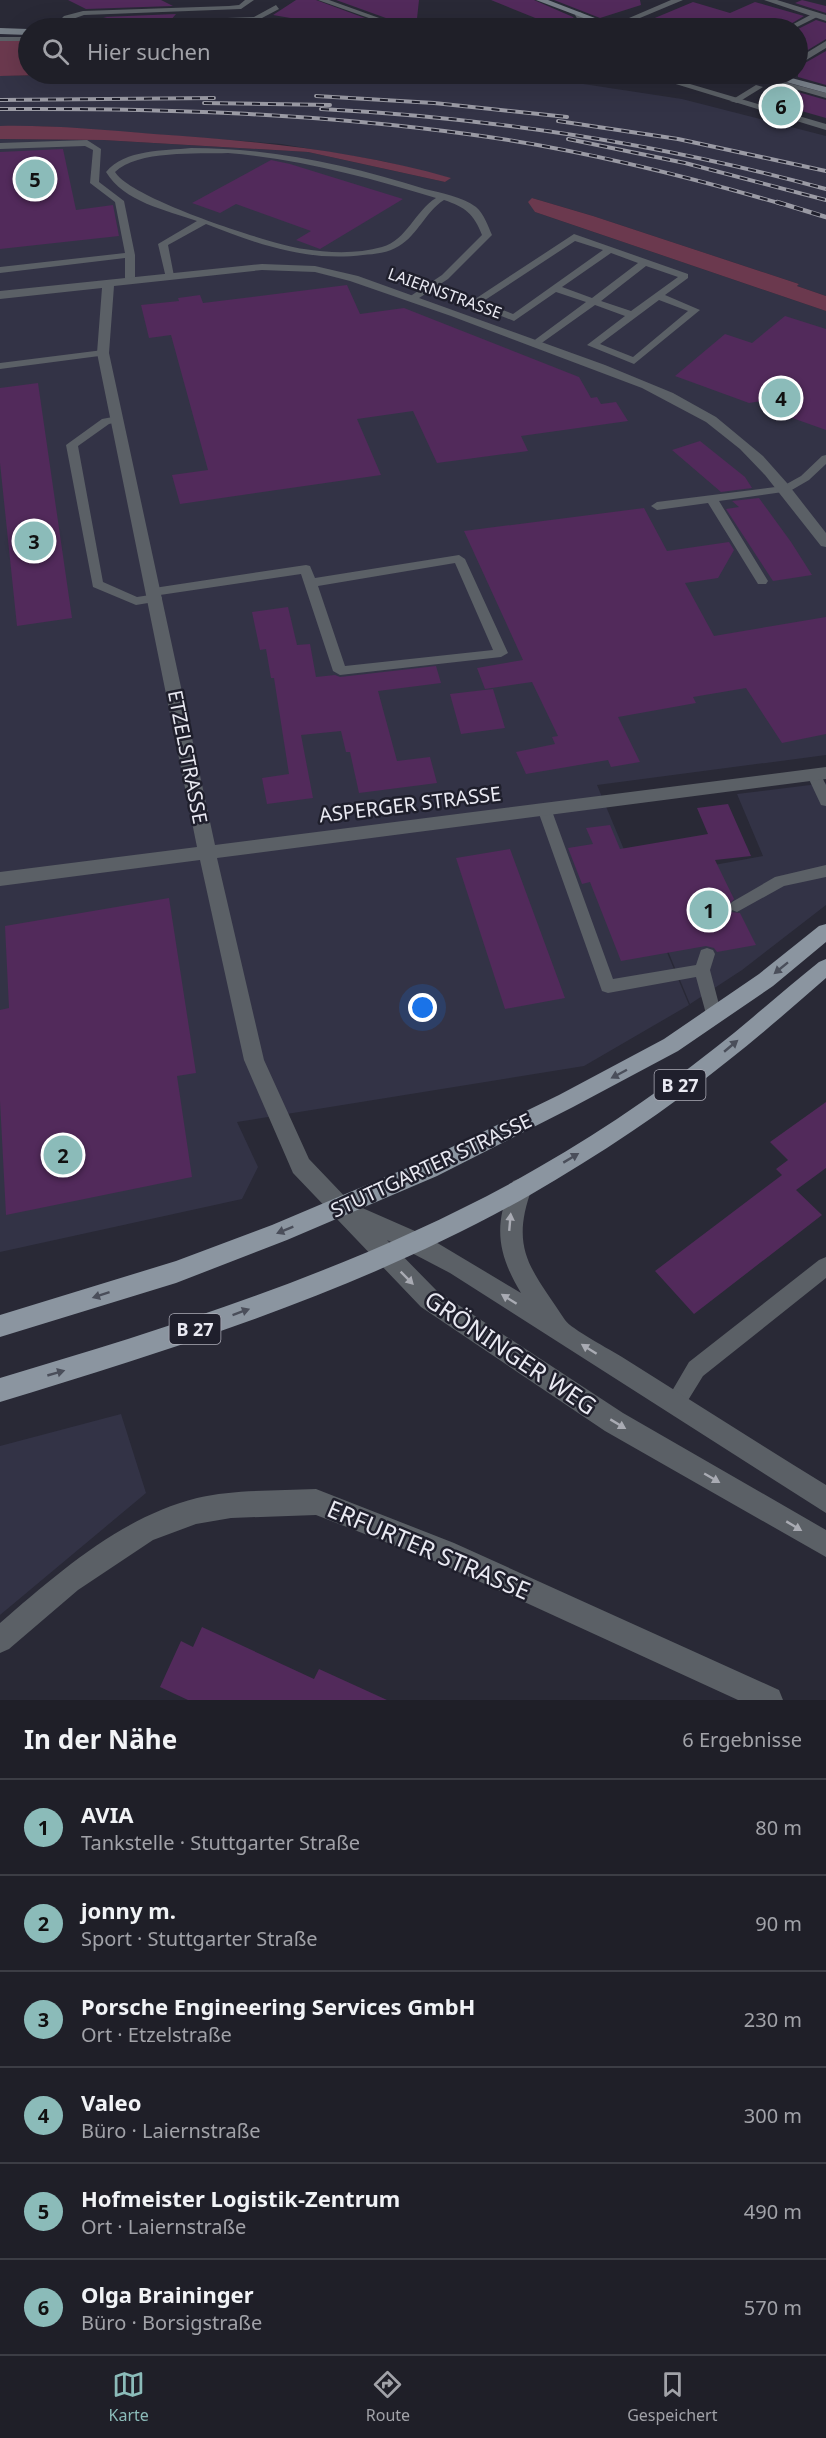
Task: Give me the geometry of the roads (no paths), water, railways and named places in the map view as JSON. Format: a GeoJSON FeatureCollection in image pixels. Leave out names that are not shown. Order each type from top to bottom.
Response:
{"type":"FeatureCollection","features":[{"type":"Feature","properties":{"kind":"main road","name":"STUTTGARTER STRASSE"},"geometry":{"type":"LineString","coordinates":[[0,1326],[176,1272],[339,1208],[429,1169],[566,1101],[670,1045],[766,980],[826,931]]}},
{"type":"Feature","properties":{"kind":"main road","name":"B 27"},"geometry":{"type":"LineString","coordinates":[[0,1390],[104,1359],[205,1325],[416,1242],[521,1188],[594,1144],[699,1072],[826,967]]}},
{"type":"Feature","properties":{"kind":"street"},"geometry":{"type":"LineString","coordinates":[[540,0],[586,18]]}},
{"type":"Feature","properties":{"kind":"street"},"geometry":{"type":"LineString","coordinates":[[635,18],[679,0]]}},
{"type":"Feature","properties":{"kind":"street"},"geometry":{"type":"LineString","coordinates":[[768,0],[822,16]]}},
{"type":"Feature","properties":{"kind":"street"},"geometry":{"type":"LineString","coordinates":[[0,31],[18,32]]}},
{"type":"Feature","properties":{"kind":"street"},"geometry":{"type":"LineString","coordinates":[[808,56],[826,44]]}},
{"type":"Feature","properties":{"kind":"street"},"geometry":{"type":"LineString","coordinates":[[680,84],[826,127]]}},
{"type":"Feature","properties":{"kind":"street"},"geometry":{"type":"LineString","coordinates":[[806,84],[826,90]]}},
{"type":"Feature","properties":{"kind":"street","name":"LAIERNSTRASSE"},"geometry":{"type":"LineString","coordinates":[[0,295],[262,267],[292,267],[334,272],[649,387],[701,413],[753,453],[786,489],[826,543]]}},
{"type":"Feature","properties":{"kind":"street","name":"ETZELSTRASSE"},"geometry":{"type":"LineString","coordinates":[[108,283],[103,353],[207,852],[254,1060],[263,1086],[305,1173],[339,1208]]}},
{"type":"Feature","properties":{"kind":"street","name":"ASPERGER STRASSE"},"geometry":{"type":"LineString","coordinates":[[0,879],[820,774]]}},
{"type":"Feature","properties":{"kind":"street","name":"GRÖNINGER WEG"},"geometry":{"type":"LineString","coordinates":[[521,1188],[512,1208],[510,1224],[514,1260],[559,1329]]}},
{"type":"Feature","properties":{"kind":"street","name":"GRÖNINGER WEG"},"geometry":{"type":"LineString","coordinates":[[339,1208],[416,1242],[559,1329],[768,1465],[826,1500]]}},
{"type":"Feature","properties":{"kind":"street","name":"GRÖNINGER WEG"},"geometry":{"type":"LineString","coordinates":[[339,1208],[429,1299],[614,1422],[826,1545]]}},
{"type":"Feature","properties":{"kind":"street","name":"ERFURTER STRASSE"},"geometry":{"type":"LineString","coordinates":[[0,1640],[69,1581],[145,1530],[196,1511],[231,1505],[316,1502],[445,1552],[770,1700]]}},
{"type":"Feature","properties":{"kind":"lane"},"geometry":{"type":"LineString","coordinates":[[184,0],[202,3],[232,0]]}},
{"type":"Feature","properties":{"kind":"lane"},"geometry":{"type":"LineString","coordinates":[[67,18],[83,13],[241,7],[250,0]]}},
{"type":"Feature","properties":{"kind":"lane"},"geometry":{"type":"LineString","coordinates":[[322,0],[374,18]]}},
{"type":"Feature","properties":{"kind":"lane"},"geometry":{"type":"LineString","coordinates":[[258,18],[276,7]]}},
{"type":"Feature","properties":{"kind":"lane"},"geometry":{"type":"LineString","coordinates":[[137,18],[179,18]]}},
{"type":"Feature","properties":{"kind":"lane"},"geometry":{"type":"LineString","coordinates":[[0,39],[18,39]]}},
{"type":"Feature","properties":{"kind":"lane"},"geometry":{"type":"LineString","coordinates":[[783,84],[826,96]]}},
{"type":"Feature","properties":{"kind":"lane"},"geometry":{"type":"LineString","coordinates":[[734,101],[759,87]]}},
{"type":"Feature","properties":{"kind":"lane"},"geometry":{"type":"LineString","coordinates":[[0,146],[87,143],[97,149],[94,183],[119,201],[130,255],[130,280]]}},
{"type":"Feature","properties":{"kind":"lane"},"geometry":{"type":"LineString","coordinates":[[413,299],[445,277],[487,236],[478,213],[466,205],[443,197],[388,180],[312,161],[221,150],[186,151],[138,158],[116,164],[110,172],[112,180],[141,197],[281,248],[330,255],[359,254],[382,250],[396,244],[412,230],[427,208],[443,197]]}},
{"type":"Feature","properties":{"kind":"lane"},"geometry":{"type":"LineString","coordinates":[[168,276],[163,244],[205,221]]}},
{"type":"Feature","properties":{"kind":"lane"},"geometry":{"type":"LineString","coordinates":[[610,250],[514,318],[474,303],[574,237],[685,276],[632,315],[592,345],[634,361],[695,310],[658,296]]}},
{"type":"Feature","properties":{"kind":"lane"},"geometry":{"type":"LineString","coordinates":[[0,270],[130,255]]}},
{"type":"Feature","properties":{"kind":"lane"},"geometry":{"type":"LineString","coordinates":[[536,344],[645,262]]}},
{"type":"Feature","properties":{"kind":"lane"},"geometry":{"type":"LineString","coordinates":[[555,288],[632,315]]}},
{"type":"Feature","properties":{"kind":"lane"},"geometry":{"type":"LineString","coordinates":[[0,366],[103,353]]}},
{"type":"Feature","properties":{"kind":"lane"},"geometry":{"type":"LineString","coordinates":[[118,419],[106,421],[72,445],[97,585],[136,601],[155,595],[306,569],[340,672],[501,653],[459,559],[311,583]]}},
{"type":"Feature","properties":{"kind":"lane"},"geometry":{"type":"LineString","coordinates":[[657,506],[786,489],[805,478],[826,458]]}},
{"type":"Feature","properties":{"kind":"lane"},"geometry":{"type":"LineString","coordinates":[[712,499],[762,581]]}},
{"type":"Feature","properties":{"kind":"lane"},"geometry":{"type":"LineString","coordinates":[[820,774],[826,801]]}},
{"type":"Feature","properties":{"kind":"lane"},"geometry":{"type":"LineString","coordinates":[[544,811],[608,986],[705,962],[714,1016]]}},
{"type":"Feature","properties":{"kind":"lane"},"geometry":{"type":"LineString","coordinates":[[737,906],[780,881],[826,872]]}},
{"type":"Feature","properties":{"kind":"lane"},"geometry":{"type":"LineString","coordinates":[[675,1403],[696,1369],[826,1266]]}},
{"type":"Feature","properties":{"kind":"railway"},"geometry":{"type":"LineString","coordinates":[[316,96],[434,103],[567,117]]}},
{"type":"Feature","properties":{"kind":"railway"},"geometry":{"type":"LineString","coordinates":[[0,100],[214,98]]}},
{"type":"Feature","properties":{"kind":"railway"},"geometry":{"type":"LineString","coordinates":[[204,103],[330,105]]}},
{"type":"Feature","properties":{"kind":"railway"},"geometry":{"type":"LineString","coordinates":[[0,109],[234,113],[351,121],[467,134],[587,154],[665,172],[782,204]]}},
{"type":"Feature","properties":{"kind":"railway"},"geometry":{"type":"LineString","coordinates":[[321,109],[449,119],[575,135],[701,158],[826,189]]}},
{"type":"Feature","properties":{"kind":"railway"},"geometry":{"type":"LineString","coordinates":[[558,121],[678,139],[826,171]]}},
{"type":"Feature","properties":{"kind":"railway"},"geometry":{"type":"LineString","coordinates":[[568,139],[685,163],[826,200]]}},
{"type":"Feature","properties":{"kind":"railway"},"geometry":{"type":"LineString","coordinates":[[777,202],[826,217]]}},
{"type":"Feature","properties":{"kind":"place","name":"Olga Braininger"},"geometry":{"type":"Point","coordinates":[781,106]}},
{"type":"Feature","properties":{"kind":"place","name":"Hofmeister Logistik-Zentrum"},"geometry":{"type":"Point","coordinates":[35,179]}},
{"type":"Feature","properties":{"kind":"place","name":"Valeo"},"geometry":{"type":"Point","coordinates":[781,398]}},
{"type":"Feature","properties":{"kind":"place","name":"Porsche Engineering Services GmbH"},"geometry":{"type":"Point","coordinates":[34,541]}},
{"type":"Feature","properties":{"kind":"place","name":"AVIA"},"geometry":{"type":"Point","coordinates":[709,910]}},
{"type":"Feature","properties":{"kind":"place","name":"jonny m."},"geometry":{"type":"Point","coordinates":[63,1155]}}]}
